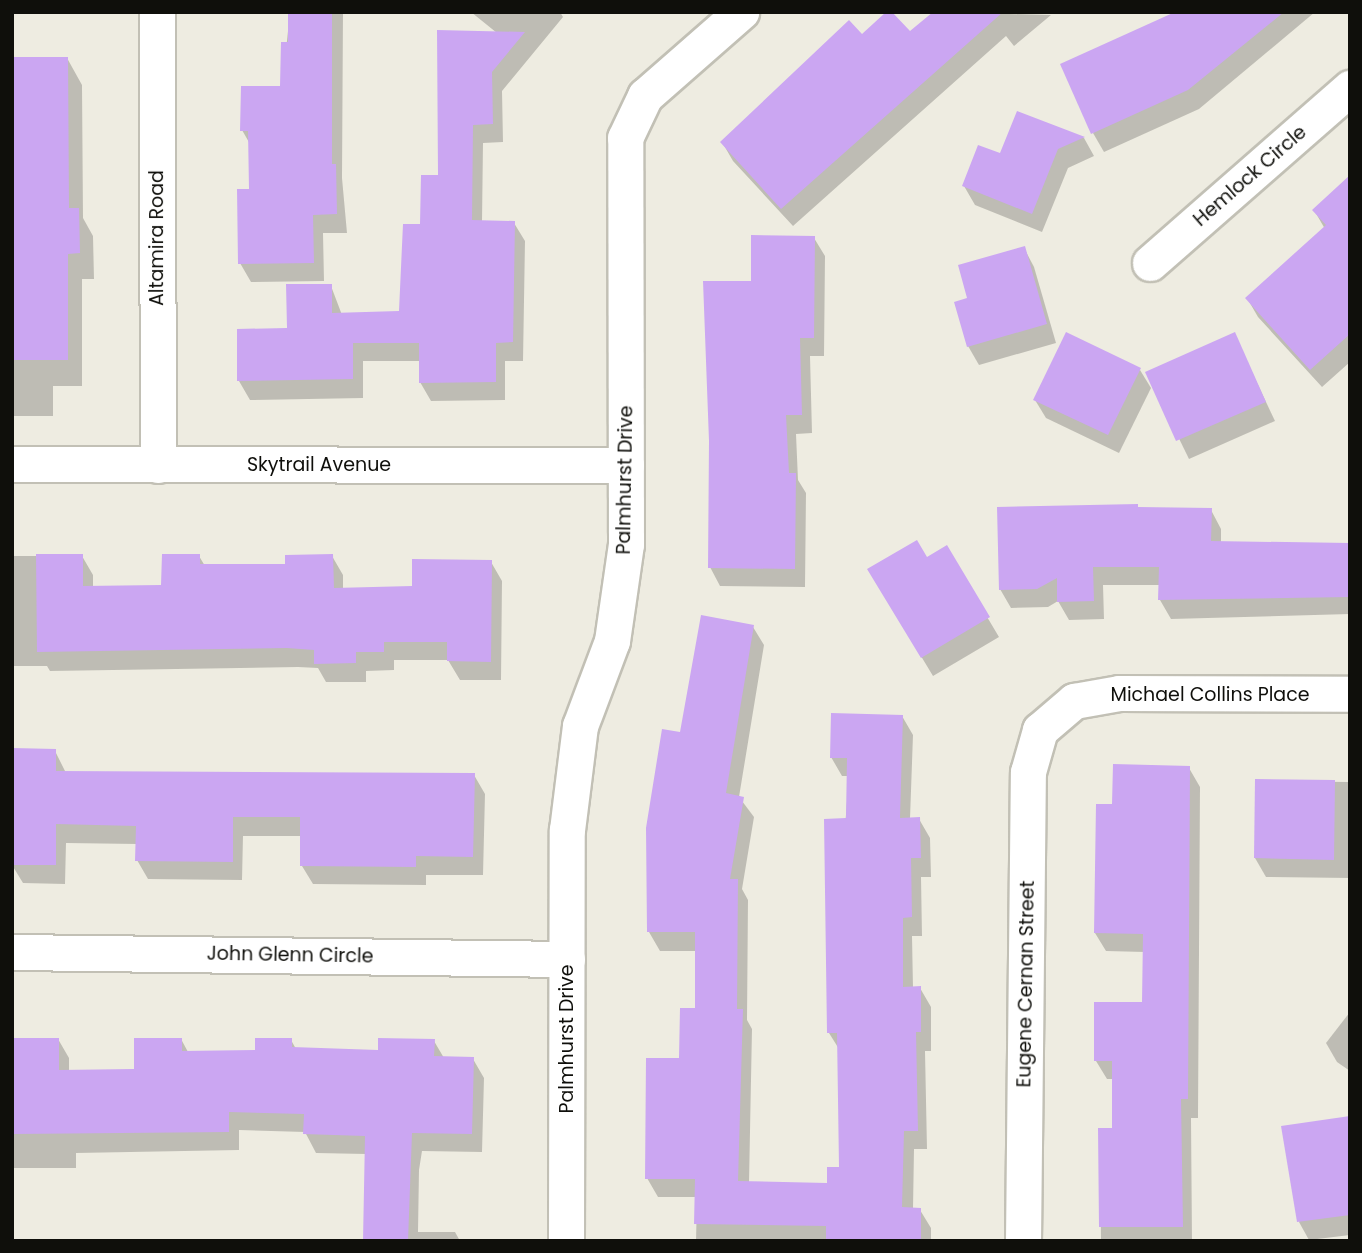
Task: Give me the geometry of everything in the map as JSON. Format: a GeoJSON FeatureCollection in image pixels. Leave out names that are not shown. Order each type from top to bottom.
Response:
{"type":"FeatureCollection","features":[{"type":"Feature","properties":{"kind":"street","name":"Altamira Road"},"geometry":{"type":"LineString","coordinates":[[157,12],[158,465]]}},
{"type":"Feature","properties":{"kind":"street","name":"Palmhurst Drive"},"geometry":{"type":"LineString","coordinates":[[566,1241],[567,830],[580,726],[612,641],[626,544],[625,138],[645,96],[741,12]]}},
{"type":"Feature","properties":{"kind":"street","name":"Hemlock Circle"},"geometry":{"type":"LineString","coordinates":[[1150,263],[1350,88]]}},
{"type":"Feature","properties":{"kind":"street","name":"Skytrail Avenue"},"geometry":{"type":"LineString","coordinates":[[12,464],[626,465]]}},
{"type":"Feature","properties":{"kind":"street","name":"Michael Collins Place"},"geometry":{"type":"LineString","coordinates":[[1040,730],[1073,701],[1119,693],[1350,694]]}},
{"type":"Feature","properties":{"kind":"street","name":"Eugene Cernan Street"},"geometry":{"type":"LineString","coordinates":[[1023,1241],[1028,772],[1040,730]]}},
{"type":"Feature","properties":{"kind":"street","name":"John Glenn Circle"},"geometry":{"type":"LineString","coordinates":[[12,952],[567,959]]}},
{"type":"Feature","properties":{"kind":"building"},"geometry":{"type":"Polygon","coordinates":[[[288,12],[332,12],[332,164],[336,164],[337,214],[313,215],[314,263],[238,264],[237,189],[249,189],[248,131],[240,131],[241,86],[280,86],[281,42],[288,42],[288,12]]]}},
{"type":"Feature","properties":{"kind":"building"},"geometry":{"type":"Polygon","coordinates":[[[886,12],[892,12],[910,31],[933,12],[1003,12],[781,209],[720,142],[849,20],[862,34],[886,12]]]}},
{"type":"Feature","properties":{"kind":"building"},"geometry":{"type":"Polygon","coordinates":[[[1175,12],[1284,12],[1188,90],[1091,134],[1060,64],[1175,12]]]}},
{"type":"Feature","properties":{"kind":"building"},"geometry":{"type":"Polygon","coordinates":[[[437,30],[525,32],[492,72],[493,124],[473,125],[472,220],[515,221],[513,342],[496,343],[496,382],[419,383],[419,343],[353,343],[353,379],[237,381],[237,329],[287,328],[286,284],[332,284],[332,313],[399,311],[403,224],[420,224],[421,175],[438,175],[437,30]]]}},
{"type":"Feature","properties":{"kind":"building"},"geometry":{"type":"Polygon","coordinates":[[[12,57],[68,57],[69,208],[79,208],[80,253],[68,254],[68,360],[12,360],[12,57]]]}},
{"type":"Feature","properties":{"kind":"building"},"geometry":{"type":"Polygon","coordinates":[[[1017,111],[1085,137],[1058,149],[1032,214],[962,186],[978,145],[1000,153],[1017,111]]]}},
{"type":"Feature","properties":{"kind":"building"},"geometry":{"type":"Polygon","coordinates":[[[1350,175],[1350,334],[1310,370],[1245,298],[1326,225],[1312,210],[1350,175]]]}},
{"type":"Feature","properties":{"kind":"building"},"geometry":{"type":"Polygon","coordinates":[[[751,235],[815,236],[814,338],[800,338],[802,415],[786,415],[789,473],[796,473],[795,569],[708,568],[709,441],[703,281],[751,281],[751,235]]]}},
{"type":"Feature","properties":{"kind":"building"},"geometry":{"type":"Polygon","coordinates":[[[1025,246],[1047,324],[967,347],[954,302],[967,298],[958,265],[1025,246]]]}},
{"type":"Feature","properties":{"kind":"building"},"geometry":{"type":"Polygon","coordinates":[[[1066,332],[1141,368],[1108,435],[1033,400],[1066,332]]]}},
{"type":"Feature","properties":{"kind":"building"},"geometry":{"type":"Polygon","coordinates":[[[1235,332],[1266,402],[1176,441],[1145,372],[1235,332]]]}},
{"type":"Feature","properties":{"kind":"building"},"geometry":{"type":"Polygon","coordinates":[[[1138,504],[1138,507],[1212,508],[1211,541],[1350,543],[1350,597],[1158,600],[1159,567],[1093,567],[1094,601],[1057,602],[1057,578],[1037,589],[999,590],[997,507],[1138,504]]]}},
{"type":"Feature","properties":{"kind":"building"},"geometry":{"type":"Polygon","coordinates":[[[917,540],[927,557],[947,545],[990,617],[921,658],[867,569],[917,540]]]}},
{"type":"Feature","properties":{"kind":"building"},"geometry":{"type":"Polygon","coordinates":[[[36,554],[83,554],[83,586],[161,585],[162,554],[200,554],[200,564],[285,564],[285,555],[333,554],[334,588],[412,586],[412,559],[492,560],[491,662],[447,661],[447,642],[384,642],[384,652],[356,652],[356,663],[314,664],[314,650],[287,648],[37,652],[36,554]]]}},
{"type":"Feature","properties":{"kind":"building"},"geometry":{"type":"Polygon","coordinates":[[[701,615],[754,625],[726,793],[744,797],[730,879],[738,879],[737,1009],[743,1009],[738,1181],[827,1183],[827,1167],[839,1167],[837,1033],[827,1033],[824,819],[846,818],[847,758],[830,758],[831,713],[903,715],[900,818],[920,817],[921,858],[911,858],[912,917],[903,918],[903,987],[921,986],[921,1032],[916,1032],[918,1131],[904,1131],[902,1207],[921,1208],[921,1241],[826,1241],[826,1226],[694,1224],[695,1179],[645,1179],[646,1058],[679,1058],[680,1008],[695,1008],[695,932],[647,932],[646,828],[662,729],[680,732],[701,615]]]}},
{"type":"Feature","properties":{"kind":"building"},"geometry":{"type":"Polygon","coordinates":[[[12,748],[56,749],[56,771],[475,773],[473,857],[416,856],[416,867],[300,866],[300,817],[233,817],[233,862],[135,861],[136,826],[56,824],[56,865],[12,865],[12,748]]]}},
{"type":"Feature","properties":{"kind":"building"},"geometry":{"type":"Polygon","coordinates":[[[1113,764],[1190,766],[1188,1099],[1181,1099],[1183,1227],[1099,1227],[1098,1128],[1112,1128],[1112,1061],[1094,1061],[1094,1002],[1142,1002],[1143,934],[1094,933],[1096,804],[1112,804],[1113,764]]]}},
{"type":"Feature","properties":{"kind":"building"},"geometry":{"type":"Polygon","coordinates":[[[1255,779],[1335,780],[1334,860],[1254,858],[1255,779]]]}},
{"type":"Feature","properties":{"kind":"building"},"geometry":{"type":"Polygon","coordinates":[[[12,1038],[59,1038],[59,1070],[134,1069],[134,1038],[182,1038],[182,1051],[255,1050],[255,1038],[292,1038],[292,1047],[378,1050],[378,1038],[435,1039],[434,1056],[474,1057],[472,1134],[412,1133],[408,1241],[363,1241],[365,1136],[303,1134],[304,1114],[229,1112],[229,1132],[13,1134],[12,1038]]]}},
{"type":"Feature","properties":{"kind":"building"},"geometry":{"type":"Polygon","coordinates":[[[1350,1116],[1350,1215],[1297,1222],[1281,1126],[1350,1116]]]}}]}
